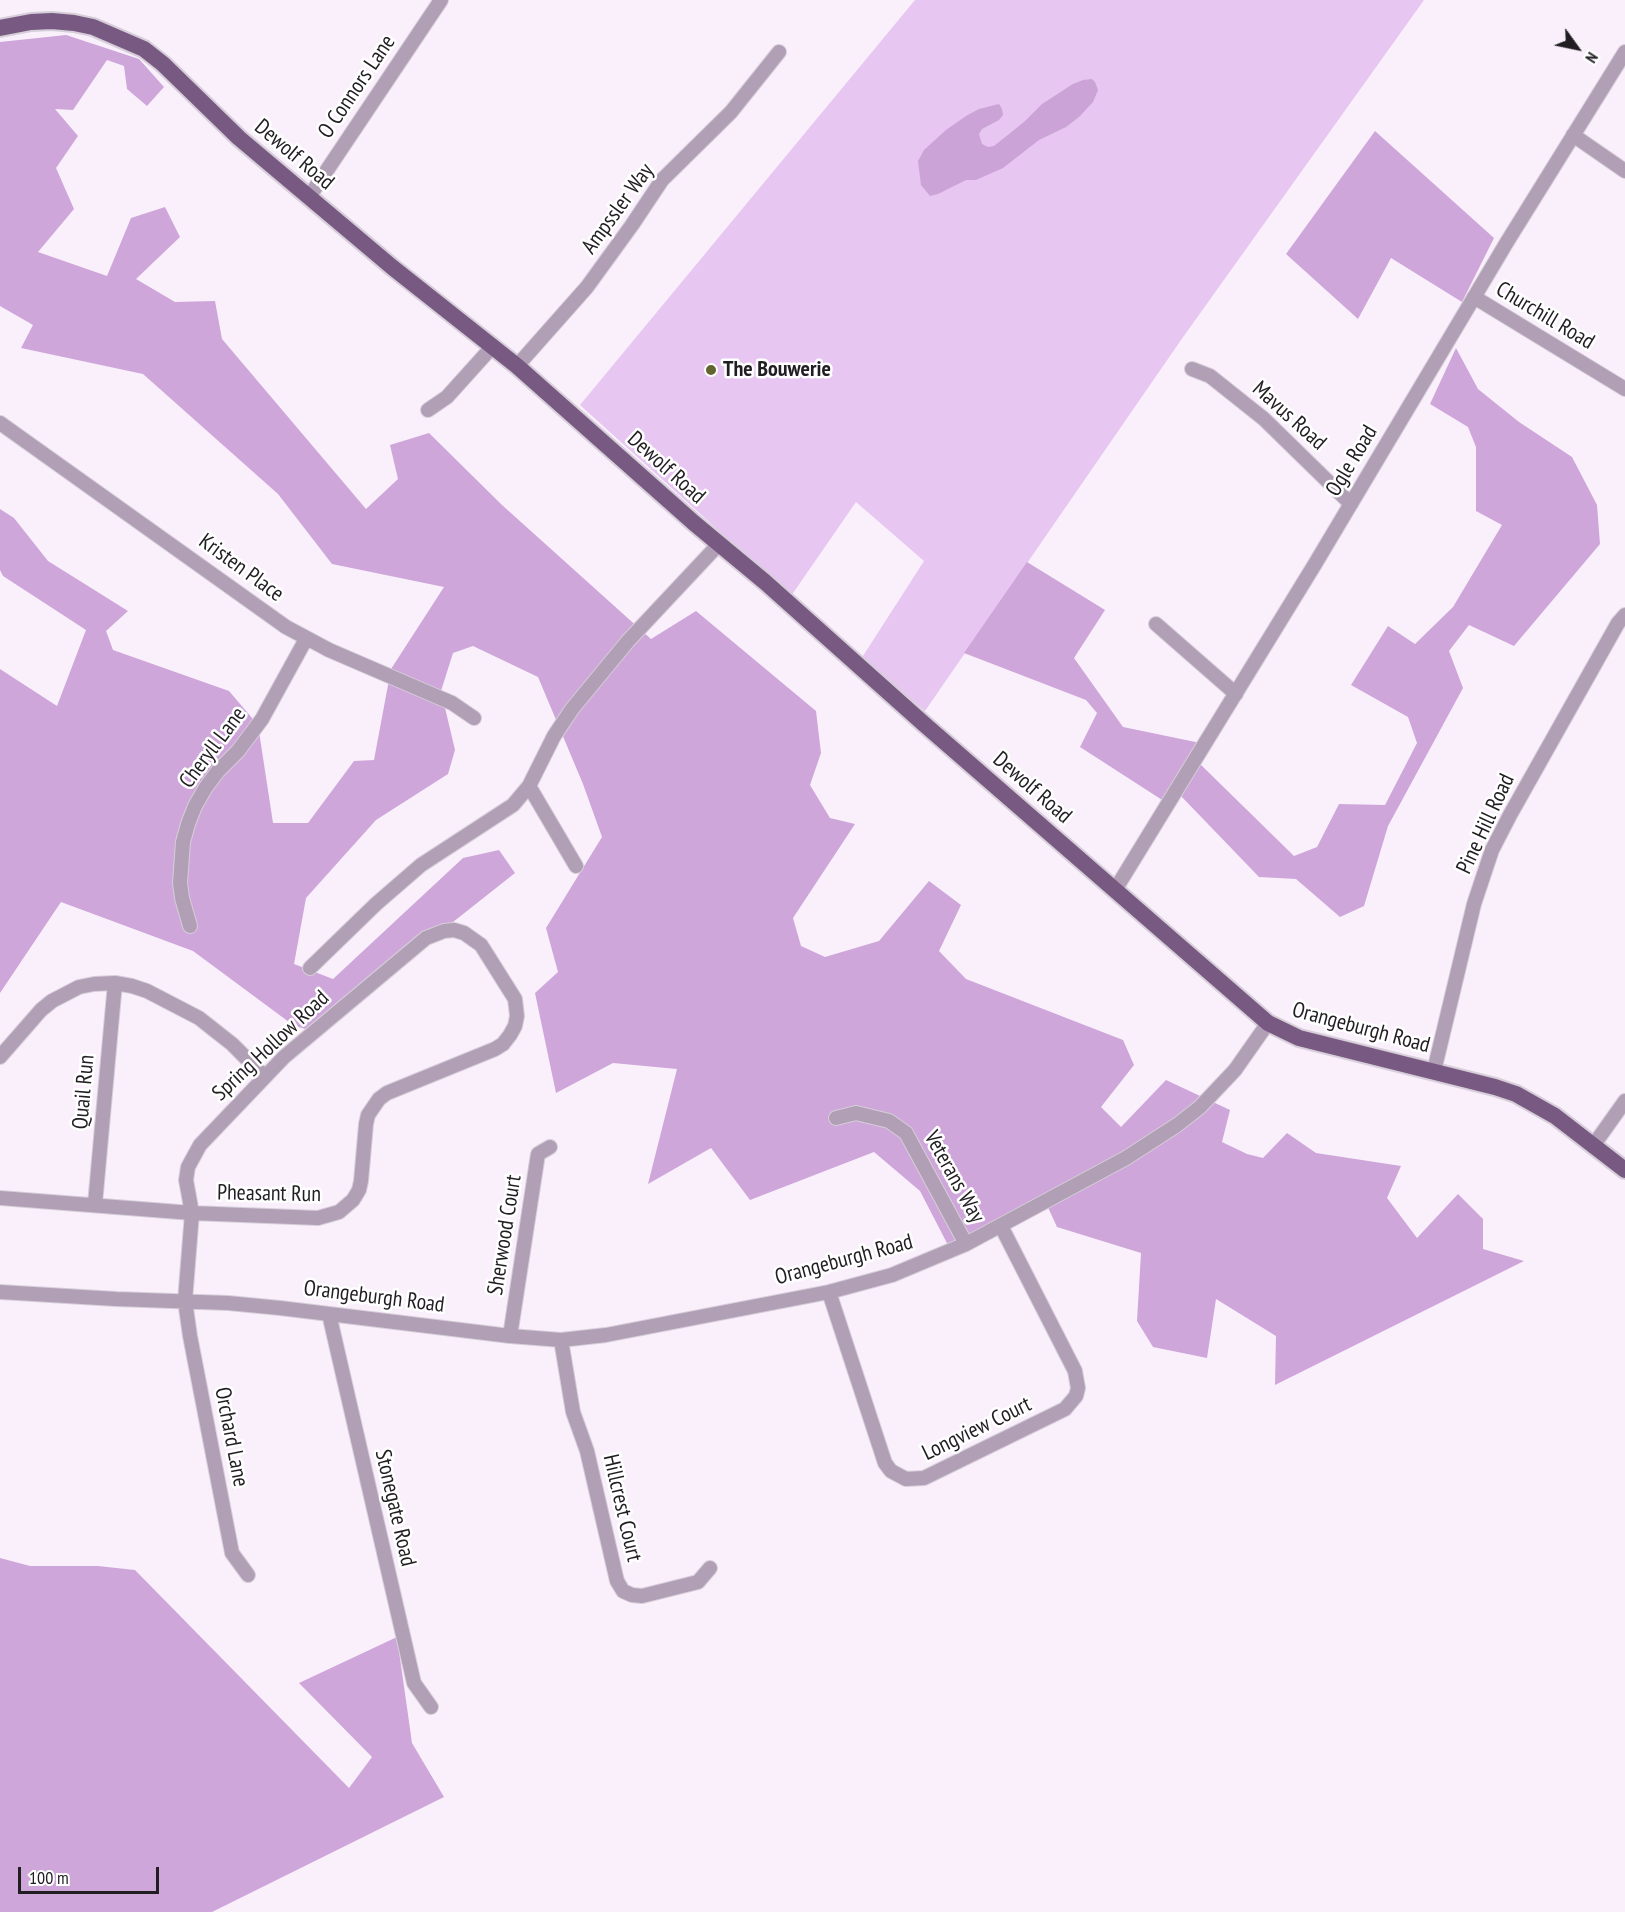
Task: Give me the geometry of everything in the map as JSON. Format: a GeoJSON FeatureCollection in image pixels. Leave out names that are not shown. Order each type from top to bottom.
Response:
{"type":"FeatureCollection","features":[{"type":"Feature","properties":{"kind":"main road","name":"Dewolf Road"},"geometry":{"type":"LineString","coordinates":[[0,28],[32,22],[74,23],[93,27],[144,49],[163,64],[238,138],[392,267],[517,366],[765,582],[915,717],[1268,1023]]}},
{"type":"Feature","properties":{"kind":"main road","name":"Orangeburgh Road"},"geometry":{"type":"LineString","coordinates":[[1268,1023],[1299,1038],[1495,1086],[1516,1094],[1556,1116],[1625,1170]]}},
{"type":"Feature","properties":{"kind":"street","name":"O Connors Lane"},"geometry":{"type":"LineString","coordinates":[[309,197],[441,0]]}},
{"type":"Feature","properties":{"kind":"street","name":"Ampssler Way"},"geometry":{"type":"LineString","coordinates":[[517,366],[587,287],[662,180],[731,112],[778,52]]}},
{"type":"Feature","properties":{"kind":"street","name":"Ogle Road"},"geometry":{"type":"LineString","coordinates":[[1115,891],[1625,52]]}},
{"type":"Feature","properties":{"kind":"street"},"geometry":{"type":"LineString","coordinates":[[1573,135],[1625,171]]}},
{"type":"Feature","properties":{"kind":"street","name":"Churchill Road"},"geometry":{"type":"LineString","coordinates":[[1474,297],[1625,389]]}},
{"type":"Feature","properties":{"kind":"street"},"geometry":{"type":"LineString","coordinates":[[428,411],[447,397],[493,346]]}},
{"type":"Feature","properties":{"kind":"street","name":"Mavus Road"},"geometry":{"type":"LineString","coordinates":[[1192,369],[1210,376],[1264,419],[1351,504]]}},
{"type":"Feature","properties":{"kind":"street","name":"Kristen Place"},"geometry":{"type":"LineString","coordinates":[[0,423],[286,627],[329,651],[452,703],[474,718]]}},
{"type":"Feature","properties":{"kind":"street"},"geometry":{"type":"LineString","coordinates":[[310,968],[376,904],[421,865],[513,805],[529,786],[554,736],[572,710],[628,641],[719,544]]}},
{"type":"Feature","properties":{"kind":"street","name":"Pine Hill Road"},"geometry":{"type":"LineString","coordinates":[[1434,1071],[1474,904],[1492,850],[1618,623],[1625,615]]}},
{"type":"Feature","properties":{"kind":"street"},"geometry":{"type":"LineString","coordinates":[[1156,624],[1236,694]]}},
{"type":"Feature","properties":{"kind":"street","name":"Cheryll Lane"},"geometry":{"type":"LineString","coordinates":[[190,926],[182,898],[180,864],[183,842],[195,806],[218,771],[238,751],[257,726],[306,639]]}},
{"type":"Feature","properties":{"kind":"street"},"geometry":{"type":"LineString","coordinates":[[529,786],[576,866]]}},
{"type":"Feature","properties":{"kind":"street","name":"Spring Hollow Road"},"geometry":{"type":"LineString","coordinates":[[185,1301],[192,1213],[186,1180],[193,1156],[200,1145],[264,1076],[434,933],[454,930],[474,938],[498,972]]}},
{"type":"Feature","properties":{"kind":"street","name":"Pheasant Run"},"geometry":{"type":"LineString","coordinates":[[0,1198],[192,1213],[328,1217],[347,1207],[358,1190],[368,1115],[379,1099],[387,1093],[495,1049],[503,1044],[510,1035],[515,1026],[515,999],[498,972]]}},
{"type":"Feature","properties":{"kind":"street"},"geometry":{"type":"LineString","coordinates":[[0,1057],[41,1010],[52,1001],[79,987],[116,983],[147,990],[199,1018],[264,1076]]}},
{"type":"Feature","properties":{"kind":"street","name":"Quail Run"},"geometry":{"type":"LineString","coordinates":[[95,1204],[116,983]]}},
{"type":"Feature","properties":{"kind":"street","name":"Orangeburgh Road"},"geometry":{"type":"LineString","coordinates":[[0,1292],[270,1307],[561,1340],[606,1335],[829,1292],[892,1275],[966,1244],[1126,1158],[1177,1125],[1218,1090],[1268,1023]]}},
{"type":"Feature","properties":{"kind":"street"},"geometry":{"type":"LineString","coordinates":[[1593,1146],[1625,1101]]}},
{"type":"Feature","properties":{"kind":"street","name":"Veterans Way"},"geometry":{"type":"LineString","coordinates":[[836,1119],[856,1113],[889,1121],[906,1133],[966,1244]]}},
{"type":"Feature","properties":{"kind":"street","name":"Sherwood Court"},"geometry":{"type":"LineString","coordinates":[[510,1336],[538,1154],[550,1147]]}},
{"type":"Feature","properties":{"kind":"street","name":"Longview Court"},"geometry":{"type":"LineString","coordinates":[[829,1292],[885,1463],[891,1471],[906,1479],[924,1478],[1065,1409],[1076,1396],[1078,1388],[1076,1371],[1001,1227]]}},
{"type":"Feature","properties":{"kind":"street","name":"Orchard Lane"},"geometry":{"type":"LineString","coordinates":[[185,1301],[232,1553],[248,1575]]}},
{"type":"Feature","properties":{"kind":"street","name":"Stonegate Road"},"geometry":{"type":"LineString","coordinates":[[329,1314],[414,1683],[431,1707]]}},
{"type":"Feature","properties":{"kind":"street","name":"Hillcrest Court"},"geometry":{"type":"LineString","coordinates":[[561,1340],[573,1412],[587,1451],[617,1581],[623,1591],[642,1596],[698,1582],[710,1568]]}},
{"type":"Feature","properties":{"kind":"shaded area"},"geometry":{"type":"Polygon","coordinates":[[[915,0],[1424,0],[1181,340],[925,711],[861,659],[924,561],[856,502],[791,596],[580,405],[915,0]]]}},
{"type":"Feature","properties":{"kind":"shaded area"},"geometry":{"type":"Polygon","coordinates":[[[66,35],[139,59],[164,87],[147,106],[127,89],[124,66],[107,60],[73,110],[55,109],[78,136],[56,168],[74,209],[38,252],[107,276],[131,218],[165,207],[180,237],[136,279],[175,302],[215,301],[222,339],[366,509],[398,479],[390,445],[429,433],[502,505],[651,639],[696,611],[816,711],[821,753],[810,785],[830,818],[855,824],[793,918],[801,946],[825,957],[879,941],[929,881],[961,905],[939,951],[966,979],[1123,1040],[1134,1065],[1101,1107],[1121,1127],[1166,1080],[1230,1110],[1222,1142],[1247,1154],[1263,1158],[1287,1133],[1316,1153],[1401,1166],[1387,1198],[1417,1238],[1458,1194],[1483,1219],[1483,1249],[1524,1261],[1275,1385],[1276,1336],[1216,1299],[1207,1358],[1153,1347],[1137,1321],[1141,1253],[1057,1227],[1046,1203],[950,1249],[920,1191],[874,1152],[750,1200],[711,1148],[648,1184],[677,1069],[613,1063],[556,1093],[535,993],[558,972],[546,928],[602,837],[583,784],[538,677],[473,646],[453,653],[441,691],[455,750],[448,774],[376,820],[306,898],[294,964],[333,979],[463,858],[499,850],[515,873],[314,1032],[293,1025],[193,951],[61,902],[0,993],[0,669],[57,706],[86,630],[3,576],[0,570],[0,509],[14,518],[48,561],[128,611],[106,631],[113,650],[229,691],[258,725],[273,823],[308,823],[354,761],[374,760],[391,669],[444,587],[332,564],[278,494],[143,374],[21,348],[33,325],[0,306],[0,42],[66,35]]]}},
{"type":"Feature","properties":{"kind":"shaded area"},"geometry":{"type":"Polygon","coordinates":[[[1092,79],[1098,90],[1093,102],[1079,117],[1066,127],[1039,140],[1003,168],[976,180],[966,180],[930,196],[921,185],[918,161],[924,150],[966,116],[979,109],[999,104],[1003,115],[999,120],[982,129],[979,134],[982,144],[988,147],[994,146],[1042,104],[1073,84],[1092,79]]]}},
{"type":"Feature","properties":{"kind":"shaded area"},"geometry":{"type":"Polygon","coordinates":[[[1375,131],[1494,238],[1462,302],[1391,258],[1358,319],[1286,254],[1375,131]]]}},
{"type":"Feature","properties":{"kind":"shaded area"},"geometry":{"type":"Polygon","coordinates":[[[1456,348],[1478,389],[1519,422],[1572,457],[1597,505],[1600,544],[1514,646],[1469,625],[1449,651],[1463,688],[1388,826],[1364,906],[1340,917],[1296,879],[1259,877],[1180,795],[1173,807],[1080,747],[1097,713],[1086,700],[964,653],[1027,562],[1105,610],[1074,658],[1123,727],[1210,745],[1198,762],[1294,856],[1317,847],[1339,804],[1385,805],[1417,743],[1408,717],[1351,685],[1388,626],[1415,644],[1453,607],[1502,525],[1476,511],[1476,447],[1468,427],[1430,404],[1456,348]]]}},
{"type":"Feature","properties":{"kind":"shaded area"},"geometry":{"type":"Polygon","coordinates":[[[0,1558],[30,1566],[98,1566],[135,1570],[349,1788],[372,1757],[299,1683],[397,1637],[412,1743],[444,1797],[212,1912],[0,1912],[0,1558]]]}},
{"type":"Feature","properties":{"kind":"place","name":"The Bouwerie"},"geometry":{"type":"Point","coordinates":[711,370]}}]}
